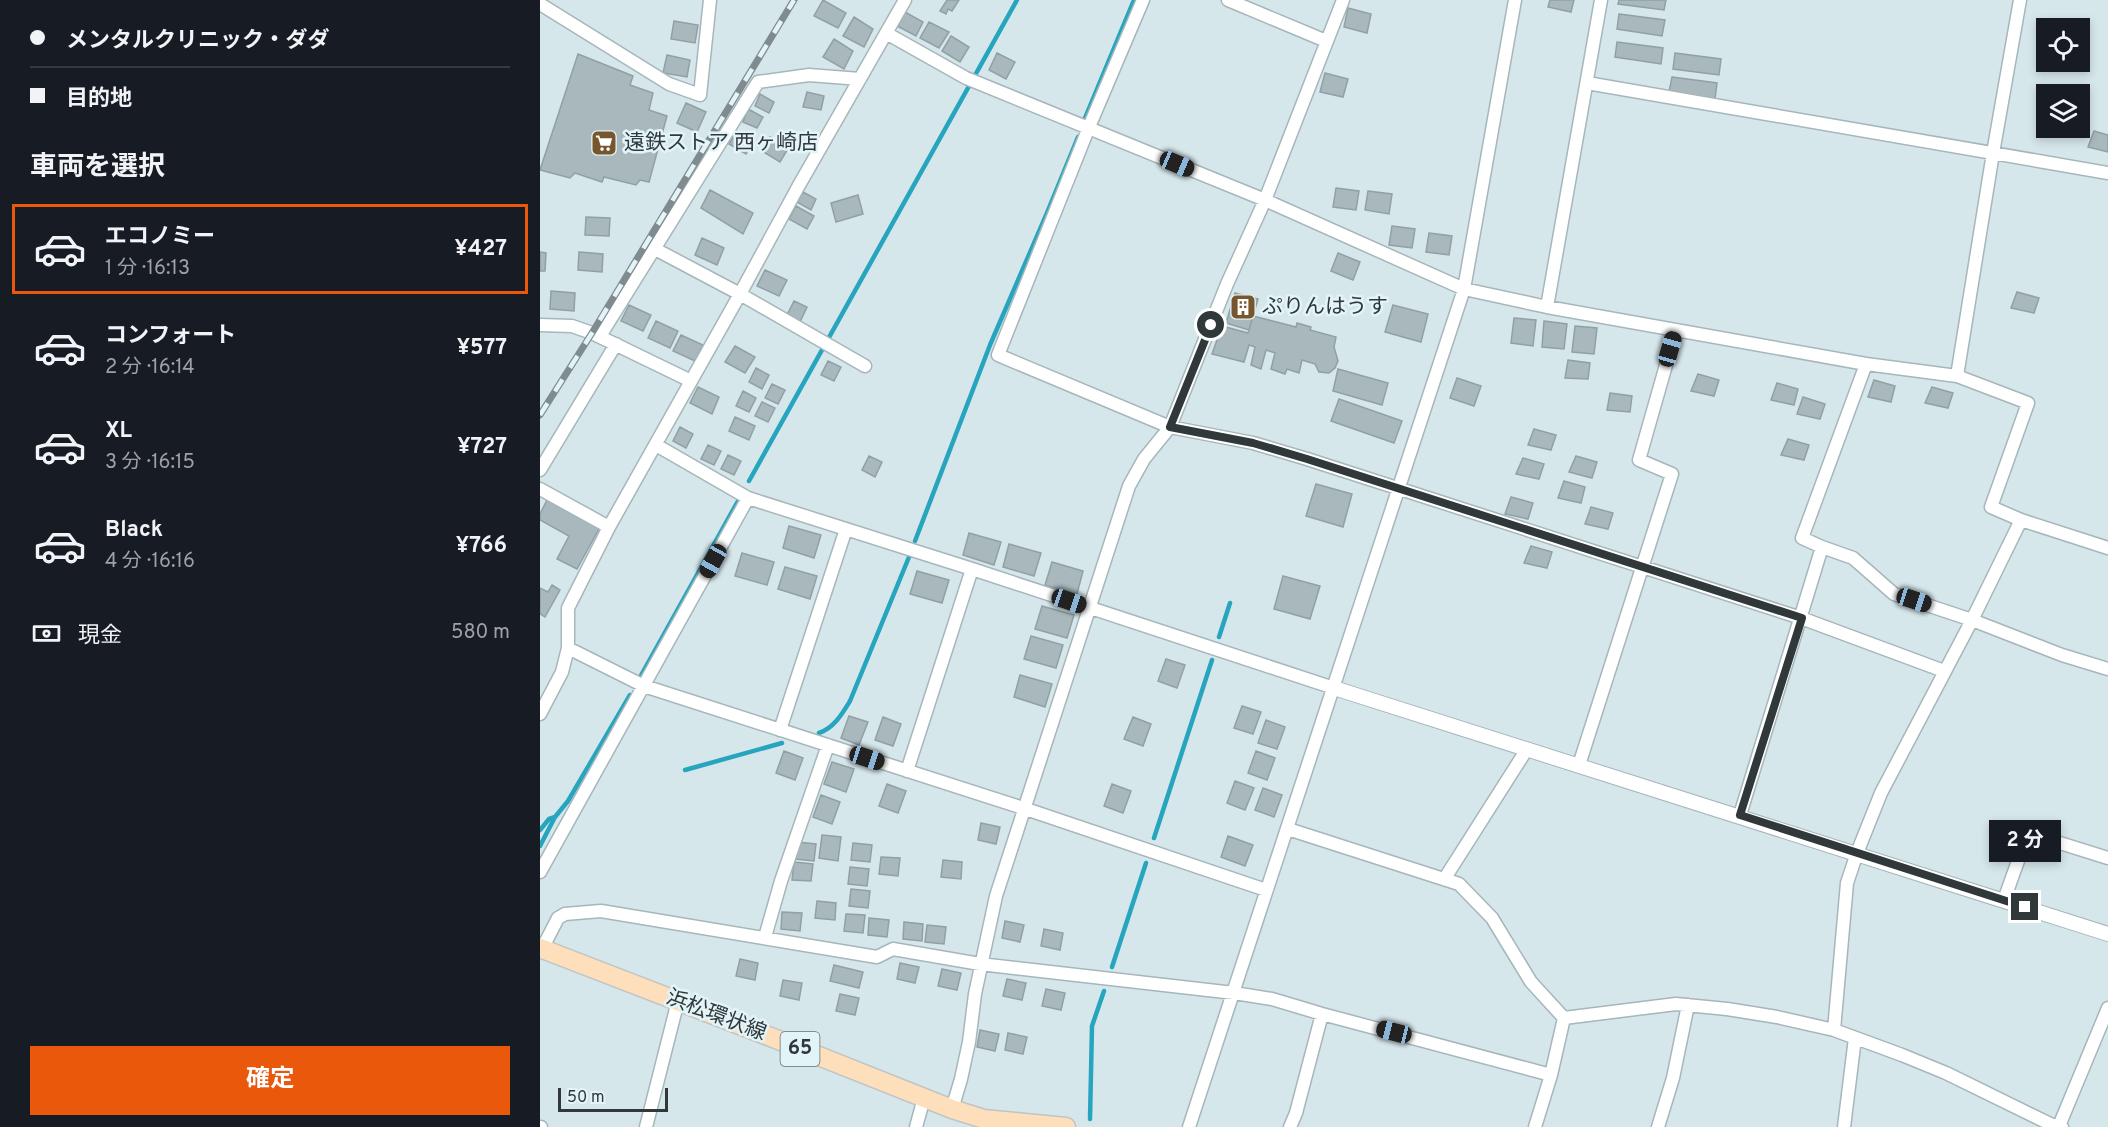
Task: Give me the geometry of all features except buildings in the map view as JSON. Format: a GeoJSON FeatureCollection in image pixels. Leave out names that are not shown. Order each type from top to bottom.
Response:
{"type":"FeatureCollection","features":[{"type":"Feature","properties":{"kind":"main road","name":"浜松環状線"},"geometry":{"type":"LineString","coordinates":[[541,949],[952,1109],[984,1119],[1066,1127]]}},
{"type":"Feature","properties":{"kind":"street"},"geometry":{"type":"LineString","coordinates":[[540,4],[669,84],[700,95],[710,0]]}},
{"type":"Feature","properties":{"kind":"street"},"geometry":{"type":"LineString","coordinates":[[540,714],[562,672],[568,648],[568,608],[609,527],[905,0]]}},
{"type":"Feature","properties":{"kind":"street"},"geometry":{"type":"LineString","coordinates":[[1143,0],[1089,127],[998,354],[1170,427],[1253,443],[1307,459],[1802,618],[1944,671]]}},
{"type":"Feature","properties":{"kind":"street"},"geometry":{"type":"LineString","coordinates":[[1228,0],[1326,41]]}},
{"type":"Feature","properties":{"kind":"street"},"geometry":{"type":"LineString","coordinates":[[952,1109],[962,1079],[980,964],[996,896],[1129,486],[1144,459],[1170,427],[1227,284],[1264,200],[1342,0]]}},
{"type":"Feature","properties":{"kind":"street"},"geometry":{"type":"LineString","coordinates":[[1190,1127],[1397,488],[1464,289],[1515,0]]}},
{"type":"Feature","properties":{"kind":"street"},"geometry":{"type":"LineString","coordinates":[[1547,306],[1601,0]]}},
{"type":"Feature","properties":{"kind":"street"},"geometry":{"type":"LineString","coordinates":[[1957,376],[2020,0]]}},
{"type":"Feature","properties":{"kind":"street"},"geometry":{"type":"LineString","coordinates":[[886,33],[970,80],[1264,200],[1464,289],[1866,364],[1957,376],[2028,403],[1991,507],[2021,520],[2108,548]]}},
{"type":"Feature","properties":{"kind":"street"},"geometry":{"type":"LineString","coordinates":[[600,336],[758,82],[809,75],[860,80]]}},
{"type":"Feature","properties":{"kind":"street"},"geometry":{"type":"LineString","coordinates":[[1587,83],[2108,173]]}},
{"type":"Feature","properties":{"kind":"street"},"geometry":{"type":"LineString","coordinates":[[655,249],[740,294],[865,366]]}},
{"type":"Feature","properties":{"kind":"street"},"geometry":{"type":"LineString","coordinates":[[540,325],[572,327],[600,336],[691,381]]}},
{"type":"Feature","properties":{"kind":"street"},"geometry":{"type":"LineString","coordinates":[[1579,765],[1672,474],[1639,460],[1676,330]]}},
{"type":"Feature","properties":{"kind":"street"},"geometry":{"type":"LineString","coordinates":[[540,470],[616,344]]}},
{"type":"Feature","properties":{"kind":"street"},"geometry":{"type":"LineString","coordinates":[[1866,364],[1802,538],[1853,558],[1894,594],[1972,620],[2062,655],[2108,669]]}},
{"type":"Feature","properties":{"kind":"street"},"geometry":{"type":"LineString","coordinates":[[656,446],[748,498],[972,568],[1334,688],[1740,815],[2108,934]]}},
{"type":"Feature","properties":{"kind":"street"},"geometry":{"type":"LineString","coordinates":[[540,489],[609,527]]}},
{"type":"Feature","properties":{"kind":"street"},"geometry":{"type":"LineString","coordinates":[[540,872],[748,498]]}},
{"type":"Feature","properties":{"kind":"street"},"geometry":{"type":"LineString","coordinates":[[1834,1030],[1847,883],[1857,853],[1881,793],[1972,620],[2021,520]]}},
{"type":"Feature","properties":{"kind":"street"},"geometry":{"type":"LineString","coordinates":[[780,730],[846,529]]}},
{"type":"Feature","properties":{"kind":"street"},"geometry":{"type":"LineString","coordinates":[[1740,815],[1822,547]]}},
{"type":"Feature","properties":{"kind":"street"},"geometry":{"type":"LineString","coordinates":[[907,771],[972,568]]}},
{"type":"Feature","properties":{"kind":"street"},"geometry":{"type":"LineString","coordinates":[[568,648],[644,686],[1023,808],[1266,890]]}},
{"type":"Feature","properties":{"kind":"street"},"geometry":{"type":"LineString","coordinates":[[765,937],[781,881],[828,746]]}},
{"type":"Feature","properties":{"kind":"street"},"geometry":{"type":"LineString","coordinates":[[1445,879],[1527,749]]}},
{"type":"Feature","properties":{"kind":"street"},"geometry":{"type":"LineString","coordinates":[[1288,829],[1460,884],[1492,918],[1531,982],[1564,1018]]}},
{"type":"Feature","properties":{"kind":"street"},"geometry":{"type":"LineString","coordinates":[[2004,900],[2028,833],[2108,858]]}},
{"type":"Feature","properties":{"kind":"street"},"geometry":{"type":"LineString","coordinates":[[541,949],[558,918],[565,914],[601,911],[877,957],[893,949],[980,964],[1272,999],[1551,1075]]}},
{"type":"Feature","properties":{"kind":"street"},"geometry":{"type":"LineString","coordinates":[[646,1127],[678,1001]]}},
{"type":"Feature","properties":{"kind":"street"},"geometry":{"type":"LineString","coordinates":[[1564,1018],[1676,1004],[1777,1017],[1834,1030],[1946,1073],[2055,1126],[2108,1008]]}},
{"type":"Feature","properties":{"kind":"street"},"geometry":{"type":"LineString","coordinates":[[1658,1127],[1673,1078],[1688,1005]]}},
{"type":"Feature","properties":{"kind":"street"},"geometry":{"type":"LineString","coordinates":[[1290,1127],[1296,1113],[1322,1014]]}},
{"type":"Feature","properties":{"kind":"street"},"geometry":{"type":"LineString","coordinates":[[1535,1127],[1551,1075],[1564,1018]]}},
{"type":"Feature","properties":{"kind":"street"},"geometry":{"type":"LineString","coordinates":[[1844,1127],[1855,1038]]}},
{"type":"Feature","properties":{"kind":"street"},"geometry":{"type":"LineString","coordinates":[[916,1127],[924,1098]]}},
{"type":"Feature","properties":{"kind":"waterway"},"geometry":{"type":"LineString","coordinates":[[749,481],[1017,0]]}},
{"type":"Feature","properties":{"kind":"waterway"},"geometry":{"type":"LineString","coordinates":[[1085,118],[1134,0]]}},
{"type":"Feature","properties":{"kind":"waterway"},"geometry":{"type":"LineString","coordinates":[[915,541],[990,345],[1078,137]]}},
{"type":"Feature","properties":{"kind":"waterway"},"geometry":{"type":"LineString","coordinates":[[639,679],[738,501]]}},
{"type":"Feature","properties":{"kind":"waterway"},"geometry":{"type":"LineString","coordinates":[[819,733],[841,716],[850,701],[909,557]]}},
{"type":"Feature","properties":{"kind":"waterway"},"geometry":{"type":"LineString","coordinates":[[1219,637],[1230,603]]}},
{"type":"Feature","properties":{"kind":"waterway"},"geometry":{"type":"LineString","coordinates":[[1154,838],[1212,660]]}},
{"type":"Feature","properties":{"kind":"waterway"},"geometry":{"type":"LineString","coordinates":[[540,830],[568,801],[630,695]]}},
{"type":"Feature","properties":{"kind":"waterway"},"geometry":{"type":"LineString","coordinates":[[685,770],[782,743]]}},
{"type":"Feature","properties":{"kind":"waterway"},"geometry":{"type":"LineString","coordinates":[[540,846],[555,817]]}},
{"type":"Feature","properties":{"kind":"waterway"},"geometry":{"type":"LineString","coordinates":[[1112,967],[1146,863]]}},
{"type":"Feature","properties":{"kind":"waterway"},"geometry":{"type":"LineString","coordinates":[[1090,1119],[1092,1026],[1104,991]]}},
{"type":"Feature","properties":{"kind":"railway"},"geometry":{"type":"LineString","coordinates":[[540,415],[794,0]]}},
{"type":"Feature","properties":{"kind":"place","name":"遠鉄ストア 西ヶ崎店"},"geometry":{"type":"Point","coordinates":[604,143]}},
{"type":"Feature","properties":{"kind":"place","name":"ぷりんはうす"},"geometry":{"type":"Point","coordinates":[1243,307]}},
{"type":"Feature","properties":{"kind":"route"},"geometry":{"type":"LineString","coordinates":[[1211,325],[1170,427],[1253,443],[1307,459],[1802,618],[1740,815],[2025,907]]}}]}
